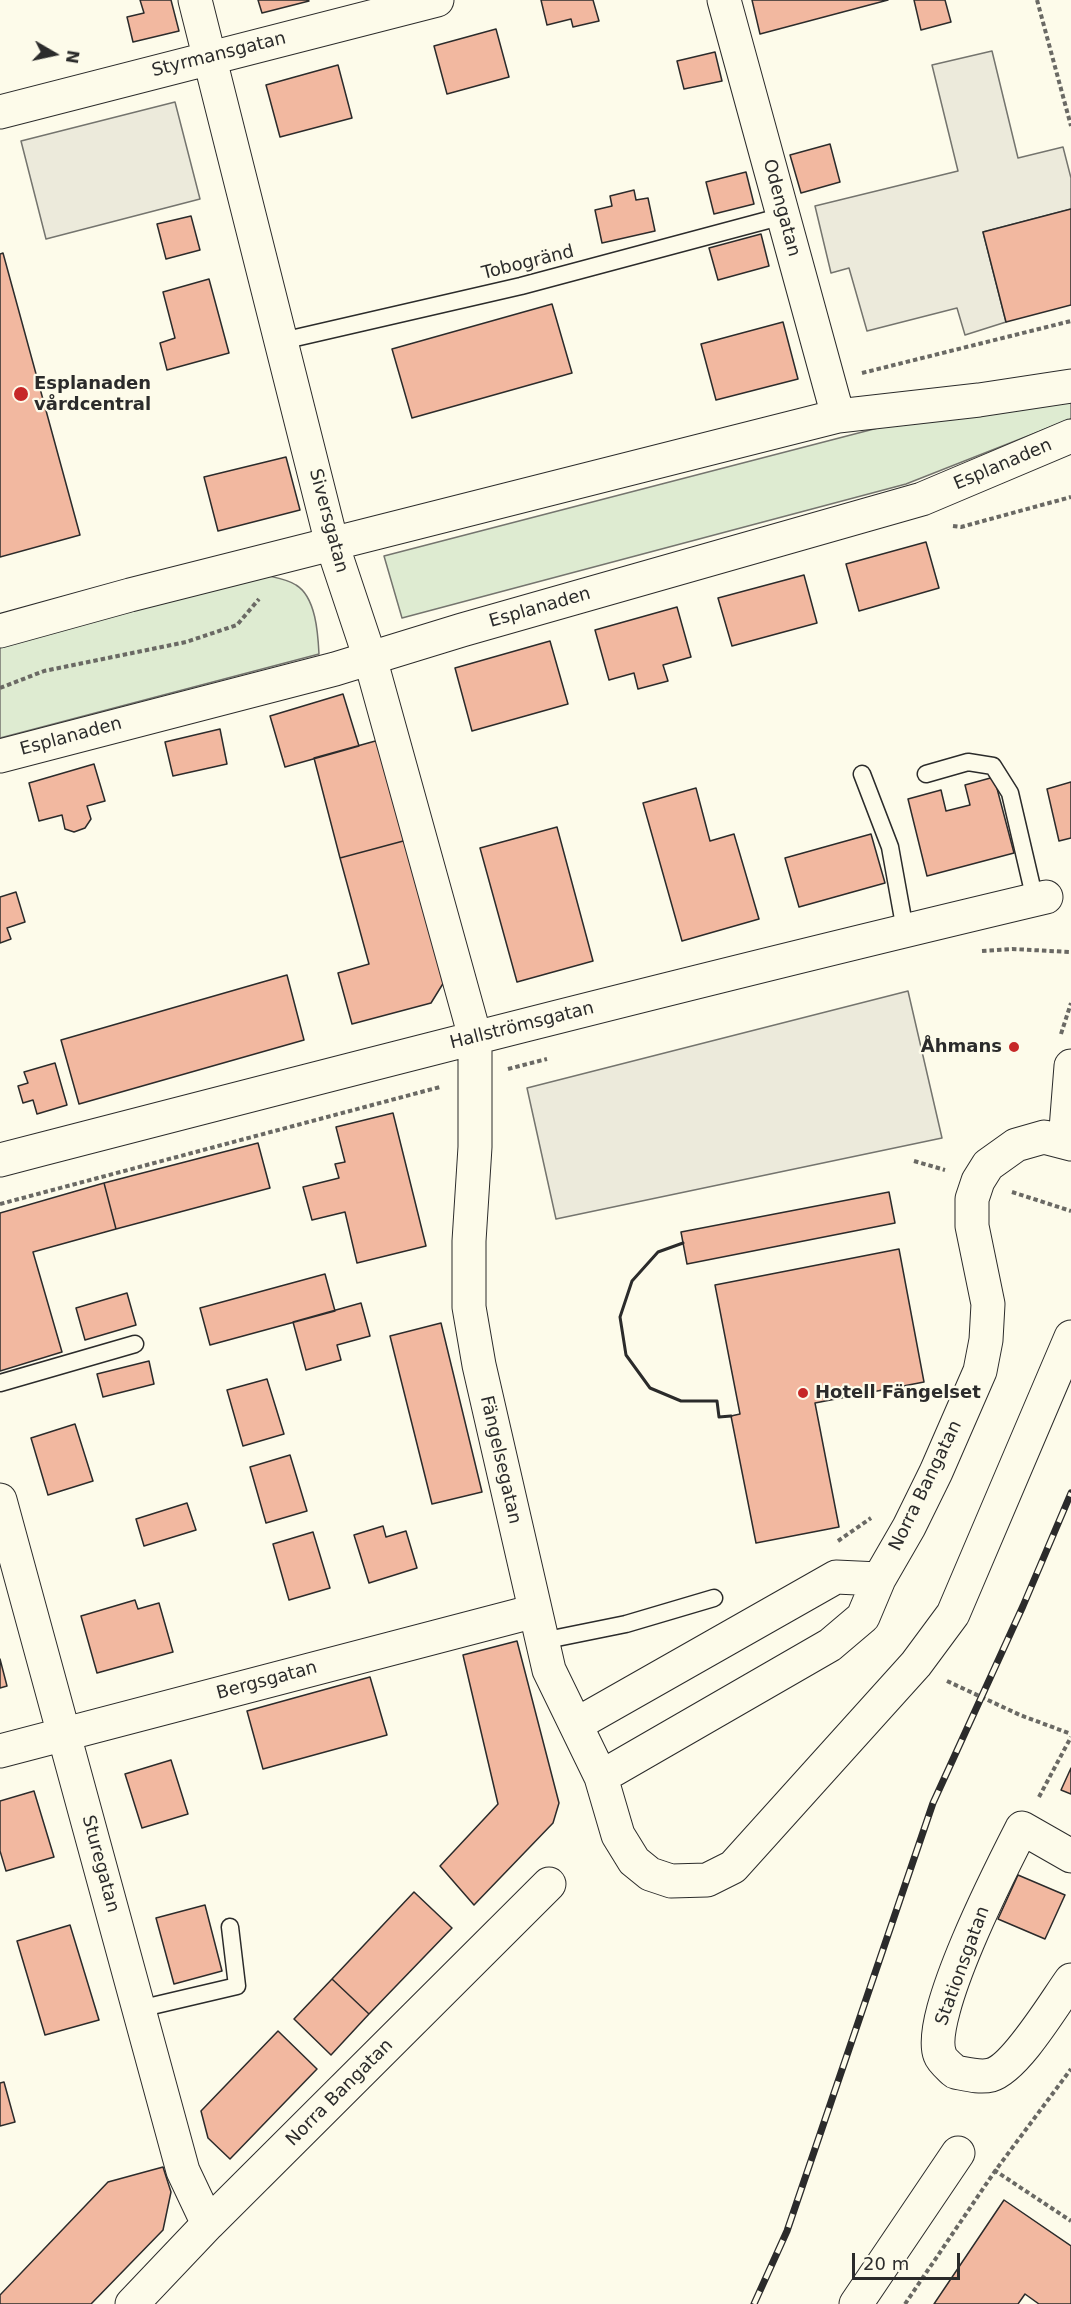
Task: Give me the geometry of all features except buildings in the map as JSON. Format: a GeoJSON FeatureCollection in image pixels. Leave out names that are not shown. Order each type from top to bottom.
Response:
{"type":"FeatureCollection","features":[{"type":"Feature","properties":{"kind":"street","name":"Siversgatan"},"geometry":{"type":"LineString","coordinates":[[195,0],[332,544],[370,658],[475,1037]]}},
{"type":"Feature","properties":{"kind":"street","name":"Styrmansgatan"},"geometry":{"type":"LineString","coordinates":[[0,112],[437,0]]}},
{"type":"Feature","properties":{"kind":"street","name":"Odengatan"},"geometry":{"type":"LineString","coordinates":[[724,0],[838,416]]}},
{"type":"Feature","properties":{"kind":"street"},"geometry":{"type":"LineString","coordinates":[[0,631],[130,595],[838,416],[979,400],[1071,386]]}},
{"type":"Feature","properties":{"kind":"street","name":"Esplanaden"},"geometry":{"type":"LineString","coordinates":[[0,756],[335,669],[922,499],[1071,436]]}},
{"type":"Feature","properties":{"kind":"street","name":"Hallströmsgatan"},"geometry":{"type":"LineString","coordinates":[[0,1160],[475,1037],[905,930],[1041,899]]}},
{"type":"Feature","properties":{"kind":"street","name":"Fängelsegatan"},"geometry":{"type":"LineString","coordinates":[[475,1037],[476,1078],[468,1307],[479,1365],[549,1670],[601,1777],[618,1835],[634,1861],[650,1874],[671,1881],[707,1880],[732,1867],[916,1664],[953,1614],[1071,1337]]}},
{"type":"Feature","properties":{"kind":"street","name":"Norra Bangatan"},"geometry":{"type":"LineString","coordinates":[[601,1777],[830,1645],[863,1617],[879,1579],[932,1481],[980,1371],[987,1340],[988,1304],[972,1226],[972,1198],[978,1181],[988,1165],[1016,1145],[1044,1137],[1068,1143],[1064,1056]]}},
{"type":"Feature","properties":{"kind":"street","name":"Sturegatan"},"geometry":{"type":"LineString","coordinates":[[0,1500],[183,2171],[208,2224]]}},
{"type":"Feature","properties":{"kind":"street"},"geometry":{"type":"LineString","coordinates":[[577,1724],[836,1576],[879,1579]]}},
{"type":"Feature","properties":{"kind":"street","name":"Bergsgatan"},"geometry":{"type":"LineString","coordinates":[[0,1751],[65,1734],[539,1626]]}},
{"type":"Feature","properties":{"kind":"street"},"geometry":{"type":"LineString","coordinates":[[1022,1828],[1071,1856]]}},
{"type":"Feature","properties":{"kind":"street","name":"Stationsgatan"},"geometry":{"type":"LineString","coordinates":[[1022,1828],[975,1921],[945,2007],[939,2031],[940,2055],[955,2072],[993,2075],[1017,2057],[1071,1980]]}},
{"type":"Feature","properties":{"kind":"street","name":"Norra Bangatan"},"geometry":{"type":"LineString","coordinates":[[132,2304],[208,2224],[549,1884]]}},
{"type":"Feature","properties":{"kind":"street"},"geometry":{"type":"LineString","coordinates":[[856,2304],[958,2153]]}},
{"type":"Feature","properties":{"kind":"lane","name":"Tobogränd"},"geometry":{"type":"LineString","coordinates":[[282,341],[521,286],[783,216]]}},
{"type":"Feature","properties":{"kind":"lane"},"geometry":{"type":"LineString","coordinates":[[926,774],[968,762],[993,766],[1010,793],[1041,899]]}},
{"type":"Feature","properties":{"kind":"lane"},"geometry":{"type":"LineString","coordinates":[[862,774],[890,847],[905,930]]}},
{"type":"Feature","properties":{"kind":"lane"},"geometry":{"type":"LineString","coordinates":[[0,1383],[135,1344]]}},
{"type":"Feature","properties":{"kind":"lane"},"geometry":{"type":"LineString","coordinates":[[539,1626],[626,1624],[714,1598]]}},
{"type":"Feature","properties":{"kind":"lane"},"geometry":{"type":"LineString","coordinates":[[139,2009],[237,1986],[230,1927]]}},
{"type":"Feature","properties":{"kind":"path"},"geometry":{"type":"LineString","coordinates":[[1037,0],[1071,126]]}},
{"type":"Feature","properties":{"kind":"path"},"geometry":{"type":"LineString","coordinates":[[828,381],[1071,321]]}},
{"type":"Feature","properties":{"kind":"path"},"geometry":{"type":"LineString","coordinates":[[922,499],[931,522],[961,527],[1071,497]]}},
{"type":"Feature","properties":{"kind":"path"},"geometry":{"type":"LineString","coordinates":[[0,688],[44,671],[186,642],[237,625],[265,592]]}},
{"type":"Feature","properties":{"kind":"path"},"geometry":{"type":"LineString","coordinates":[[977,951],[1012,949],[1071,952]]}},
{"type":"Feature","properties":{"kind":"path"},"geometry":{"type":"LineString","coordinates":[[1064,1056],[1071,1003]]}},
{"type":"Feature","properties":{"kind":"path"},"geometry":{"type":"LineString","coordinates":[[0,1204],[557,1056]]}},
{"type":"Feature","properties":{"kind":"path"},"geometry":{"type":"LineString","coordinates":[[832,1545],[867,1522],[874,1514]]}},
{"type":"Feature","properties":{"kind":"path"},"geometry":{"type":"LineString","coordinates":[[1022,1828],[1071,1737]]}},
{"type":"Feature","properties":{"kind":"path"},"geometry":{"type":"LineString","coordinates":[[905,2304],[995,2171],[1071,2069]]}},
{"type":"Feature","properties":{"kind":"path"},"geometry":{"type":"LineString","coordinates":[[995,2171],[1071,2220]]}},
{"type":"Feature","properties":{"kind":"green space"},"geometry":{"type":"Polygon","coordinates":[[[1071,401],[1071,419],[906,484],[402,618],[384,556],[897,423],[1071,401]]]}},
{"type":"Feature","properties":{"kind":"green space"},"geometry":{"type":"Polygon","coordinates":[[[269,576],[293,583],[308,598],[315,616],[319,654],[0,738],[0,644],[269,576]]]}},
{"type":"Feature","properties":{"kind":"shaded area"},"geometry":{"type":"Polygon","coordinates":[[[992,51],[1018,158],[1063,147],[1071,178],[1071,209],[983,232],[1006,322],[965,335],[957,308],[867,331],[849,268],[831,273],[815,206],[958,171],[932,65],[992,51]]]}},
{"type":"Feature","properties":{"kind":"shaded area"},"geometry":{"type":"Polygon","coordinates":[[[175,102],[200,199],[46,239],[21,141],[175,102]]]}},
{"type":"Feature","properties":{"kind":"shaded area"},"geometry":{"type":"Polygon","coordinates":[[[908,991],[942,1138],[556,1219],[527,1088],[908,991]]]}},
{"type":"Feature","properties":{"kind":"railway"},"geometry":{"type":"LineString","coordinates":[[754,2304],[787,2231],[933,1803],[1023,1606],[1071,1493]]}},
{"type":"Feature","properties":{"kind":"wall"},"geometry":{"type":"LineString","coordinates":[[683,1243],[658,1252],[632,1281],[620,1317],[626,1355],[650,1388],[681,1401],[717,1401],[719,1417],[731,1416]]}},
{"type":"Feature","properties":{"kind":"place","name":"Esplanaden vårdcentral"},"geometry":{"type":"Point","coordinates":[21,394]}},
{"type":"Feature","properties":{"kind":"place","name":"Åhmans"},"geometry":{"type":"Point","coordinates":[1014,1047]}},
{"type":"Feature","properties":{"kind":"place","name":"Hotell Fängelset"},"geometry":{"type":"Point","coordinates":[803,1393]}}]}
